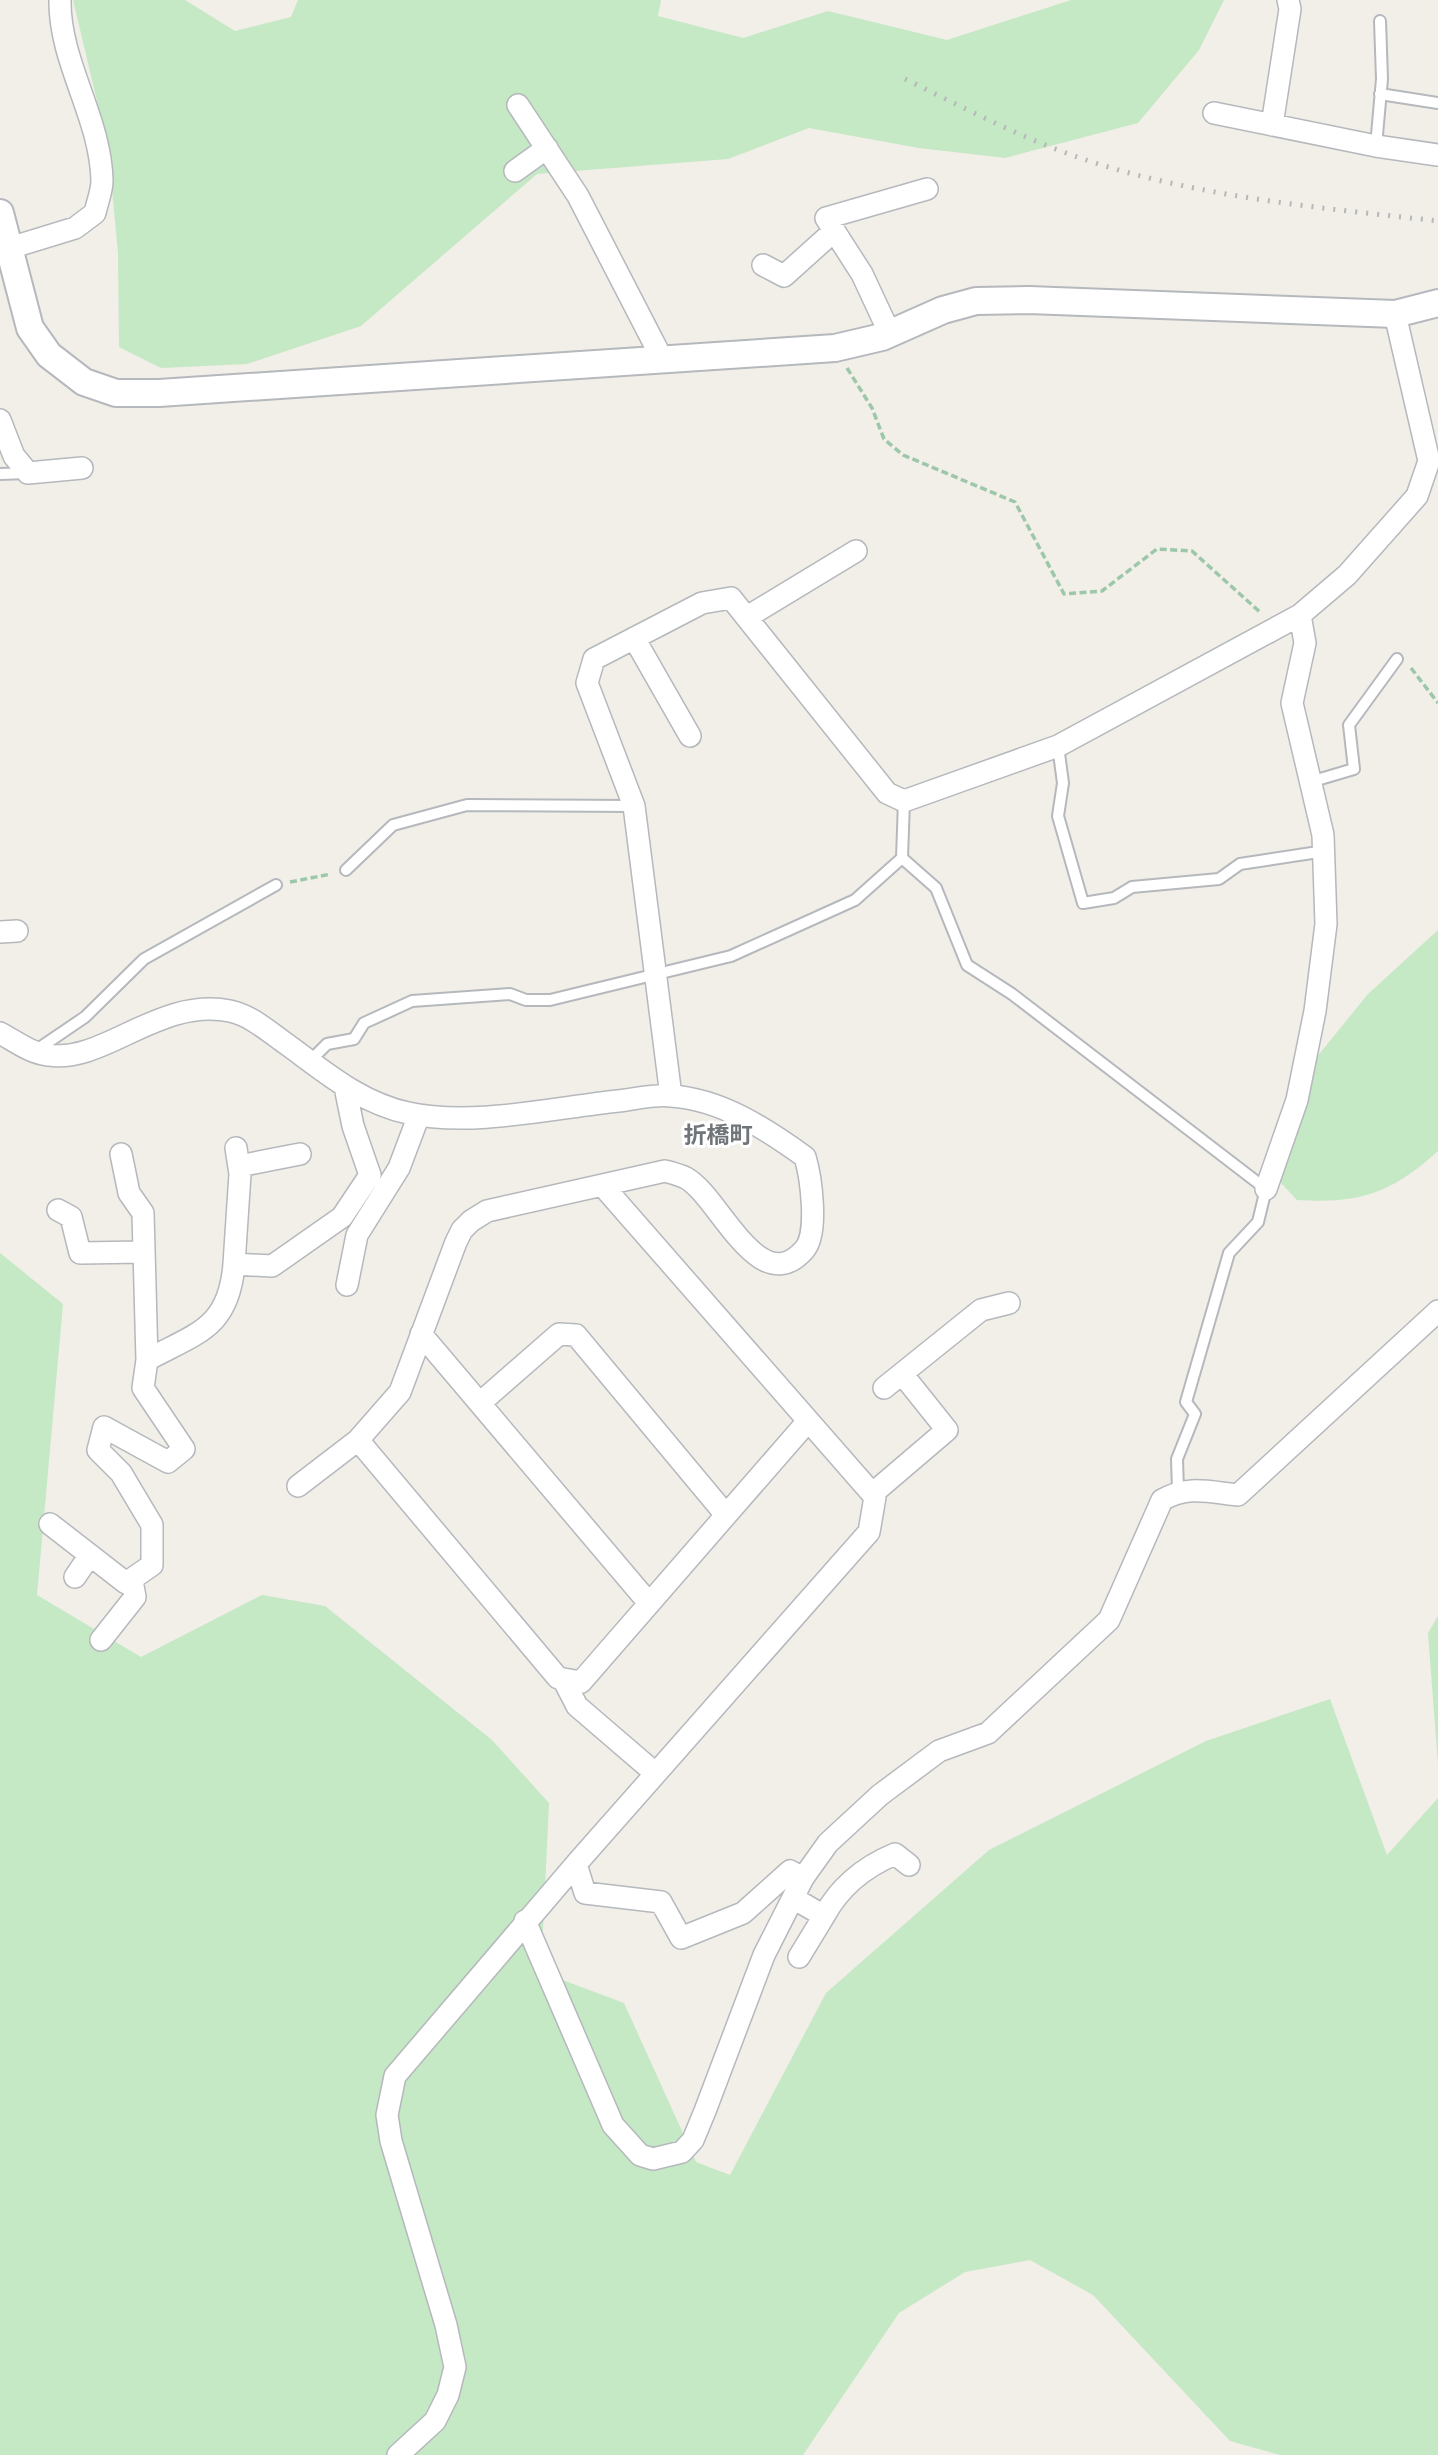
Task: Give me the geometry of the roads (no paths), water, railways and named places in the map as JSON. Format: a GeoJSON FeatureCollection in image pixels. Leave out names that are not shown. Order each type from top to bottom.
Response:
{"type":"FeatureCollection","features":[{"type":"Feature","properties":{"kind":"street"},"geometry":{"type":"LineString","coordinates":[[5,249],[75,228],[95,213],[102,182],[96,145],[60,25],[61,0]]}},
{"type":"Feature","properties":{"kind":"street"},"geometry":{"type":"LineString","coordinates":[[1272,125],[1290,9],[1287,0]]}},
{"type":"Feature","properties":{"kind":"street"},"geometry":{"type":"LineString","coordinates":[[518,105],[578,196],[657,349],[659,360]]}},
{"type":"Feature","properties":{"kind":"street"},"geometry":{"type":"LineString","coordinates":[[1214,113],[1376,146],[1438,155]]}},
{"type":"Feature","properties":{"kind":"street"},"geometry":{"type":"LineString","coordinates":[[515,171],[547,148]]}},
{"type":"Feature","properties":{"kind":"street"},"geometry":{"type":"LineString","coordinates":[[890,334],[862,274],[826,218],[927,189]]}},
{"type":"Feature","properties":{"kind":"street"},"geometry":{"type":"LineString","coordinates":[[0,213],[5,249],[30,328],[49,355],[84,382],[116,393],[159,393],[835,348],[890,334],[943,310],[976,301],[1395,314],[1438,303]]}},
{"type":"Feature","properties":{"kind":"street"},"geometry":{"type":"LineString","coordinates":[[763,265],[784,276],[834,231]]}},
{"type":"Feature","properties":{"kind":"street"},"geometry":{"type":"LineString","coordinates":[[671,1096],[634,806],[587,683],[594,659],[702,603],[731,598],[887,793],[904,801],[1058,746],[1275,625],[1300,615],[1347,575],[1417,496],[1429,461],[1395,314]]}},
{"type":"Feature","properties":{"kind":"street"},"geometry":{"type":"LineString","coordinates":[[0,420],[14,456],[28,473],[82,468]]}},
{"type":"Feature","properties":{"kind":"street"},"geometry":{"type":"LineString","coordinates":[[747,617],[856,551]]}},
{"type":"Feature","properties":{"kind":"street"},"geometry":{"type":"LineString","coordinates":[[1266,1189],[1297,1100],[1315,1011],[1326,924],[1325,851],[1292,703],[1306,643],[1300,615]]}},
{"type":"Feature","properties":{"kind":"street"},"geometry":{"type":"LineString","coordinates":[[634,638],[690,736]]}},
{"type":"Feature","properties":{"kind":"street"},"geometry":{"type":"LineString","coordinates":[[0,1033],[34,1052],[67,1055],[94,1048],[171,1013],[194,1010],[230,1011],[248,1018],[359,1097],[419,1115],[450,1119],[671,1096],[716,1106],[753,1122],[805,1157],[810,1175],[812,1229],[808,1247],[794,1261],[775,1265],[757,1258],[687,1178],[665,1171],[487,1211],[471,1221],[462,1230],[400,1392],[358,1440],[298,1486]]}},
{"type":"Feature","properties":{"kind":"street"},"geometry":{"type":"LineString","coordinates":[[234,1264],[272,1266],[342,1217],[370,1175],[353,1126],[345,1087]]}},
{"type":"Feature","properties":{"kind":"street"},"geometry":{"type":"LineString","coordinates":[[347,1285],[357,1235],[399,1168],[419,1115]]}},
{"type":"Feature","properties":{"kind":"street"},"geometry":{"type":"LineString","coordinates":[[50,1524],[126,1583],[132,1580],[152,1565],[152,1525],[121,1473],[98,1450],[99,1438],[104,1427],[168,1462],[184,1449],[143,1388],[147,1360],[143,1213],[129,1193],[121,1154]]}},
{"type":"Feature","properties":{"kind":"street"},"geometry":{"type":"LineString","coordinates":[[147,1360],[214,1324],[233,1285],[238,1157],[300,1154]]}},
{"type":"Feature","properties":{"kind":"street"},"geometry":{"type":"LineString","coordinates":[[398,2455],[435,2421],[448,2395],[454,2367],[446,2325],[391,2141],[387,2115],[395,2076],[525,1921],[869,1532],[875,1497],[603,1186]]}},
{"type":"Feature","properties":{"kind":"street"},"geometry":{"type":"LineString","coordinates":[[58,1210],[71,1217],[80,1253],[144,1252]]}},
{"type":"Feature","properties":{"kind":"street"},"geometry":{"type":"LineString","coordinates":[[884,1388],[981,1310],[1009,1303]]}},
{"type":"Feature","properties":{"kind":"street"},"geometry":{"type":"LineString","coordinates":[[525,1921],[613,2125],[629,2146],[640,2155],[653,2159],[682,2152],[692,2140],[764,1955],[803,1878],[828,1843],[880,1795],[939,1751],[988,1733],[1109,1620],[1162,1500],[1178,1491],[1196,1488],[1238,1495],[1438,1311]]}},
{"type":"Feature","properties":{"kind":"street"},"geometry":{"type":"LineString","coordinates":[[421,1334],[648,1602]]}},
{"type":"Feature","properties":{"kind":"street"},"geometry":{"type":"LineString","coordinates":[[480,1404],[559,1334],[576,1335],[726,1514]]}},
{"type":"Feature","properties":{"kind":"street"},"geometry":{"type":"LineString","coordinates":[[872,1494],[947,1430],[903,1375]]}},
{"type":"Feature","properties":{"kind":"street"},"geometry":{"type":"LineString","coordinates":[[358,1440],[558,1678],[581,1682],[808,1421]]}},
{"type":"Feature","properties":{"kind":"street"},"geometry":{"type":"LineString","coordinates":[[75,1577],[90,1555]]}},
{"type":"Feature","properties":{"kind":"street"},"geometry":{"type":"LineString","coordinates":[[101,1640],[135,1597],[132,1580]]}},
{"type":"Feature","properties":{"kind":"street"},"geometry":{"type":"LineString","coordinates":[[563,1679],[577,1706],[655,1773]]}},
{"type":"Feature","properties":{"kind":"street"},"geometry":{"type":"LineString","coordinates":[[799,1957],[836,1893],[879,1861],[895,1854],[909,1865]]}},
{"type":"Feature","properties":{"kind":"street"},"geometry":{"type":"LineString","coordinates":[[576,1864],[585,1893],[661,1902],[681,1938],[743,1913],[790,1871],[803,1878]]}},
{"type":"Feature","properties":{"kind":"street"},"geometry":{"type":"LineString","coordinates":[[793,1898],[824,1916]]}},
{"type":"Feature","properties":{"kind":"lane"},"geometry":{"type":"LineString","coordinates":[[1376,146],[1380,94],[1380,21]]}},
{"type":"Feature","properties":{"kind":"lane"},"geometry":{"type":"LineString","coordinates":[[1380,94],[1438,103]]}},
{"type":"Feature","properties":{"kind":"lane"},"geometry":{"type":"LineString","coordinates":[[0,474],[28,473]]}},
{"type":"Feature","properties":{"kind":"lane"},"geometry":{"type":"LineString","coordinates":[[1309,783],[1354,769],[1349,725],[1397,659]]}},
{"type":"Feature","properties":{"kind":"lane"},"geometry":{"type":"LineString","coordinates":[[1058,746],[1063,783],[1058,816],[1083,903],[1114,898],[1132,887],[1219,879],[1240,864],[1325,851]]}},
{"type":"Feature","properties":{"kind":"lane"},"geometry":{"type":"LineString","coordinates":[[310,1061],[327,1044],[354,1039],[364,1023],[412,1001],[510,994],[526,1000],[550,1000],[732,956],[855,901],[902,858],[904,801]]}},
{"type":"Feature","properties":{"kind":"lane"},"geometry":{"type":"LineString","coordinates":[[346,870],[393,825],[467,805],[634,806]]}},
{"type":"Feature","properties":{"kind":"lane"},"geometry":{"type":"LineString","coordinates":[[902,858],[936,888],[967,965],[1012,994],[1266,1189],[1258,1222],[1229,1253],[1225,1266],[1186,1402],[1195,1415],[1177,1459],[1178,1491]]}},
{"type":"Feature","properties":{"kind":"lane"},"geometry":{"type":"LineString","coordinates":[[34,1052],[85,1017],[144,959],[276,885]]}},
{"type":"Feature","properties":{"kind":"railway"},"geometry":{"type":"LineString","coordinates":[[905,79],[1039,143],[1128,173],[1260,200],[1438,221]]}},
{"type":"Feature","properties":{"kind":"district","name":"折橋町"},"geometry":{"type":"Point","coordinates":[718,1135]}}]}
